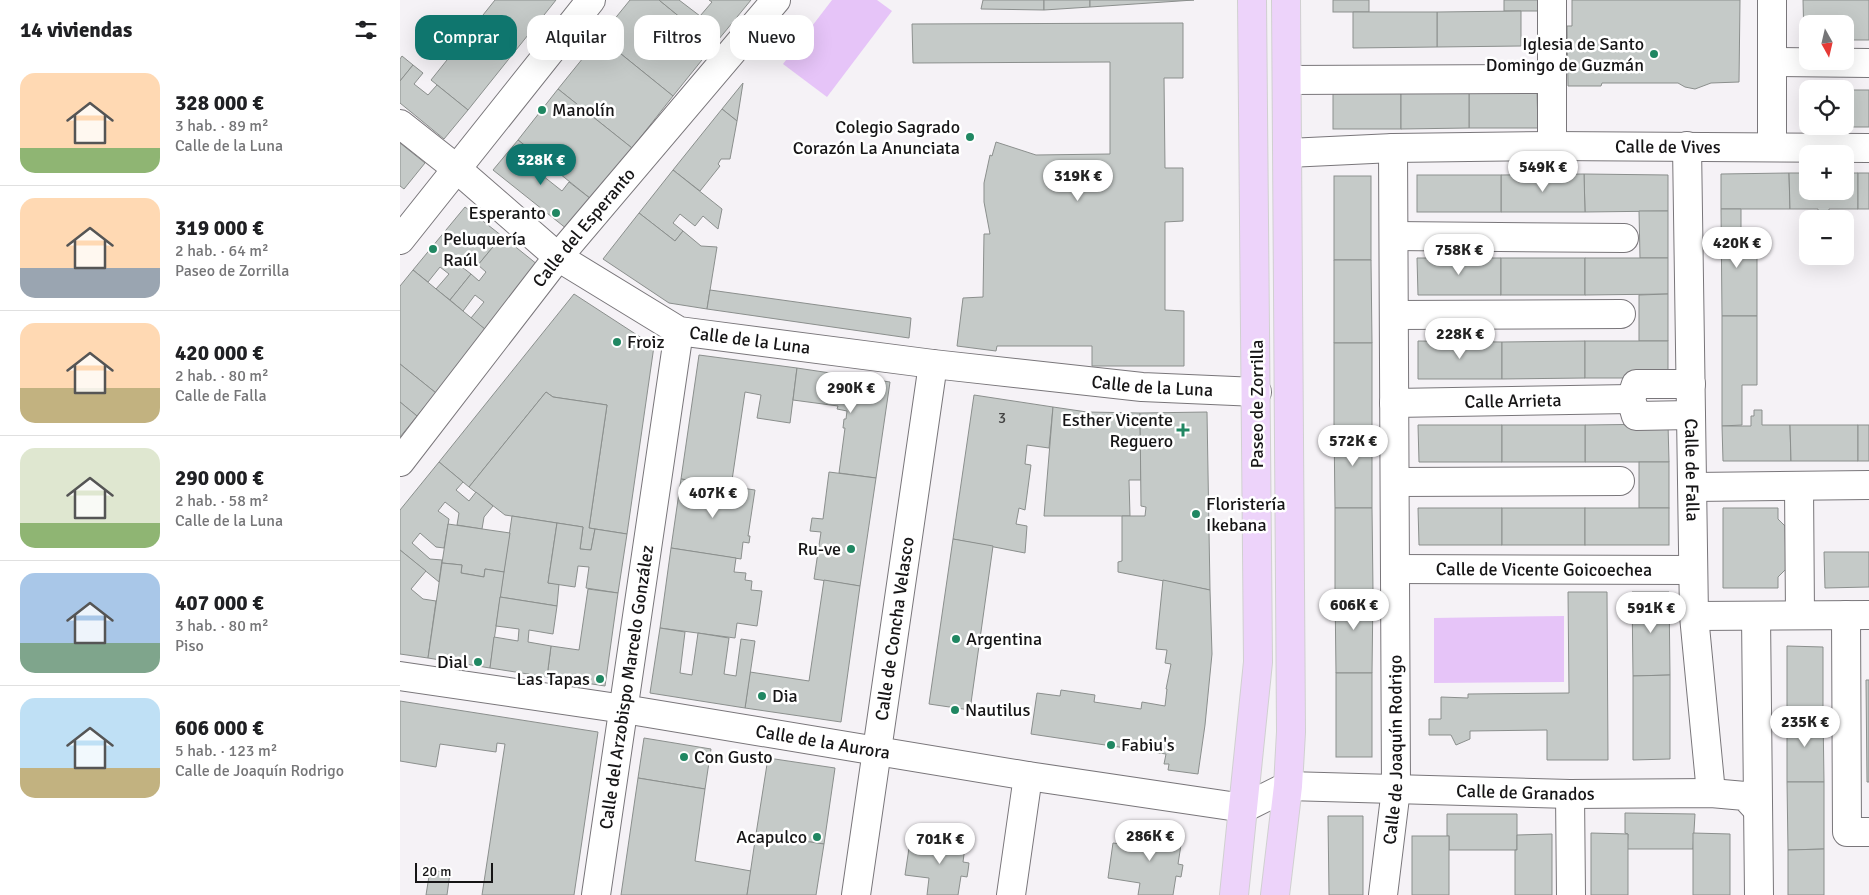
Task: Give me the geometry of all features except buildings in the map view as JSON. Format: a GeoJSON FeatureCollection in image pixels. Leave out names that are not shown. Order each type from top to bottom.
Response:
{"type":"FeatureCollection","features":[{"type":"Feature","properties":{"kind":"main road","name":"Paseo de Zorrilla"},"geometry":{"type":"LineString","coordinates":[[1234,895],[1258,662],[1252,0]]}},
{"type":"Feature","properties":{"kind":"main road","name":"Paseo de Zorrilla"},"geometry":{"type":"LineString","coordinates":[[1274,895],[1288,786],[1291,732],[1286,0]]}},
{"type":"Feature","properties":{"kind":"street"},"geometry":{"type":"LineString","coordinates":[[400,240],[591,0]]}},
{"type":"Feature","properties":{"kind":"street","name":"Calle del Esperanto"},"geometry":{"type":"LineString","coordinates":[[400,462],[558,257],[776,0]]}},
{"type":"Feature","properties":{"kind":"street"},"geometry":{"type":"LineString","coordinates":[[1552,0],[1552,146]]}},
{"type":"Feature","properties":{"kind":"street"},"geometry":{"type":"LineString","coordinates":[[1772,0],[1772,146]]}},
{"type":"Feature","properties":{"kind":"street"},"geometry":{"type":"LineString","coordinates":[[1772,62],[1869,63]]}},
{"type":"Feature","properties":{"kind":"street"},"geometry":{"type":"LineString","coordinates":[[1287,80],[1551,79]]}},
{"type":"Feature","properties":{"kind":"street","name":"Calle de la Luna"},"geometry":{"type":"LineString","coordinates":[[400,124],[457,169],[558,257],[679,331],[933,364],[1142,388],[1256,392]]}},
{"type":"Feature","properties":{"kind":"street","name":"Calle de Vives"},"geometry":{"type":"LineString","coordinates":[[1288,153],[1393,148],[1552,146],[1869,148]]}},
{"type":"Feature","properties":{"kind":"street","name":"Calle de Falla"},"geometry":{"type":"LineString","coordinates":[[1686,146],[1694,616],[1711,793]]}},
{"type":"Feature","properties":{"kind":"street","name":"Calle de Joaquín Rodrigo"},"geometry":{"type":"LineString","coordinates":[[1383,895],[1396,788],[1393,148]]}},
{"type":"Feature","properties":{"kind":"street"},"geometry":{"type":"LineString","coordinates":[[1394,236],[1624,238]]}},
{"type":"Feature","properties":{"kind":"street"},"geometry":{"type":"LineString","coordinates":[[1394,315],[1621,314]]}},
{"type":"Feature","properties":{"kind":"street","name":"Calle del Arzobispo Marcelo González"},"geometry":{"type":"LineString","coordinates":[[596,895],[679,331]]}},
{"type":"Feature","properties":{"kind":"street","name":"Calle de Concha Velasco"},"geometry":{"type":"LineString","coordinates":[[856,895],[933,364]]}},
{"type":"Feature","properties":{"kind":"street"},"geometry":{"type":"LineString","coordinates":[[1691,384],[1636,384],[1631,399],[1636,416],[1691,415]]}},
{"type":"Feature","properties":{"kind":"street","name":"Calle Arrieta"},"geometry":{"type":"LineString","coordinates":[[1394,403],[1631,399]]}},
{"type":"Feature","properties":{"kind":"street"},"geometry":{"type":"LineString","coordinates":[[1395,482],[1620,480]]}},
{"type":"Feature","properties":{"kind":"street"},"geometry":{"type":"LineString","coordinates":[[1799,486],[1800,616]]}},
{"type":"Feature","properties":{"kind":"street"},"geometry":{"type":"LineString","coordinates":[[1693,487],[1869,486]]}},
{"type":"Feature","properties":{"kind":"street","name":"Calle de Vicente Goicoechea"},"geometry":{"type":"LineString","coordinates":[[1395,569],[1693,570]]}},
{"type":"Feature","properties":{"kind":"street"},"geometry":{"type":"LineString","coordinates":[[1694,616],[1857,615],[1858,832]]}},
{"type":"Feature","properties":{"kind":"street"},"geometry":{"type":"LineString","coordinates":[[1756,616],[1759,895]]}},
{"type":"Feature","properties":{"kind":"street","name":"Calle de la Aurora"},"geometry":{"type":"LineString","coordinates":[[400,676],[624,709],[1028,776],[1244,808]]}},
{"type":"Feature","properties":{"kind":"street"},"geometry":{"type":"LineString","coordinates":[[1011,895],[1028,776]]}},
{"type":"Feature","properties":{"kind":"street"},"geometry":{"type":"LineString","coordinates":[[1244,808],[1288,786]]}},
{"type":"Feature","properties":{"kind":"street","name":"Calle de Granados"},"geometry":{"type":"LineString","coordinates":[[1288,786],[1570,794],[1711,793],[1744,796],[1757,809]]}},
{"type":"Feature","properties":{"kind":"street"},"geometry":{"type":"LineString","coordinates":[[1570,794],[1570,895]]}},
{"type":"Feature","properties":{"kind":"shaded area"},"geometry":{"type":"Polygon","coordinates":[[[832,0],[877,0],[892,11],[827,97],[783,64],[786,60],[814,60],[814,24],[832,0]]]}},
{"type":"Feature","properties":{"kind":"shaded area"},"geometry":{"type":"Polygon","coordinates":[[[1564,616],[1564,682],[1434,683],[1434,618],[1564,616]]]}},
{"type":"Feature","properties":{"kind":"place","name":"Iglesia de Santo Domingo de Guzmán"},"geometry":{"type":"Point","coordinates":[1654,54]}},
{"type":"Feature","properties":{"kind":"place","name":"Manolín"},"geometry":{"type":"Point","coordinates":[542,110]}},
{"type":"Feature","properties":{"kind":"place","name":"Colegio Sagrado Corazón La Anunciata"},"geometry":{"type":"Point","coordinates":[970,137]}},
{"type":"Feature","properties":{"kind":"place","name":"Esperanto"},"geometry":{"type":"Point","coordinates":[556,213]}},
{"type":"Feature","properties":{"kind":"place","name":"Peluquería Raúl"},"geometry":{"type":"Point","coordinates":[433,249]}},
{"type":"Feature","properties":{"kind":"place","name":"Froiz"},"geometry":{"type":"Point","coordinates":[617,342]}},
{"type":"Feature","properties":{"kind":"place","name":"Esther Vicente Reguero"},"geometry":{"type":"Point","coordinates":[1183,430]}},
{"type":"Feature","properties":{"kind":"place","name":"Floristería Ikebana"},"geometry":{"type":"Point","coordinates":[1196,514]}},
{"type":"Feature","properties":{"kind":"place","name":"Ru-ve"},"geometry":{"type":"Point","coordinates":[851,549]}},
{"type":"Feature","properties":{"kind":"place","name":"Argentina"},"geometry":{"type":"Point","coordinates":[956,639]}},
{"type":"Feature","properties":{"kind":"place","name":"Dial"},"geometry":{"type":"Point","coordinates":[478,662]}},
{"type":"Feature","properties":{"kind":"place","name":"Las Tapas"},"geometry":{"type":"Point","coordinates":[600,679]}},
{"type":"Feature","properties":{"kind":"place","name":"Dia"},"geometry":{"type":"Point","coordinates":[762,696]}},
{"type":"Feature","properties":{"kind":"place","name":"Nautilus"},"geometry":{"type":"Point","coordinates":[955,710]}},
{"type":"Feature","properties":{"kind":"place","name":"Fabiu's"},"geometry":{"type":"Point","coordinates":[1111,745]}},
{"type":"Feature","properties":{"kind":"place","name":"Con Gusto"},"geometry":{"type":"Point","coordinates":[684,757]}},
{"type":"Feature","properties":{"kind":"place","name":"Acapulco"},"geometry":{"type":"Point","coordinates":[817,837]}}]}
